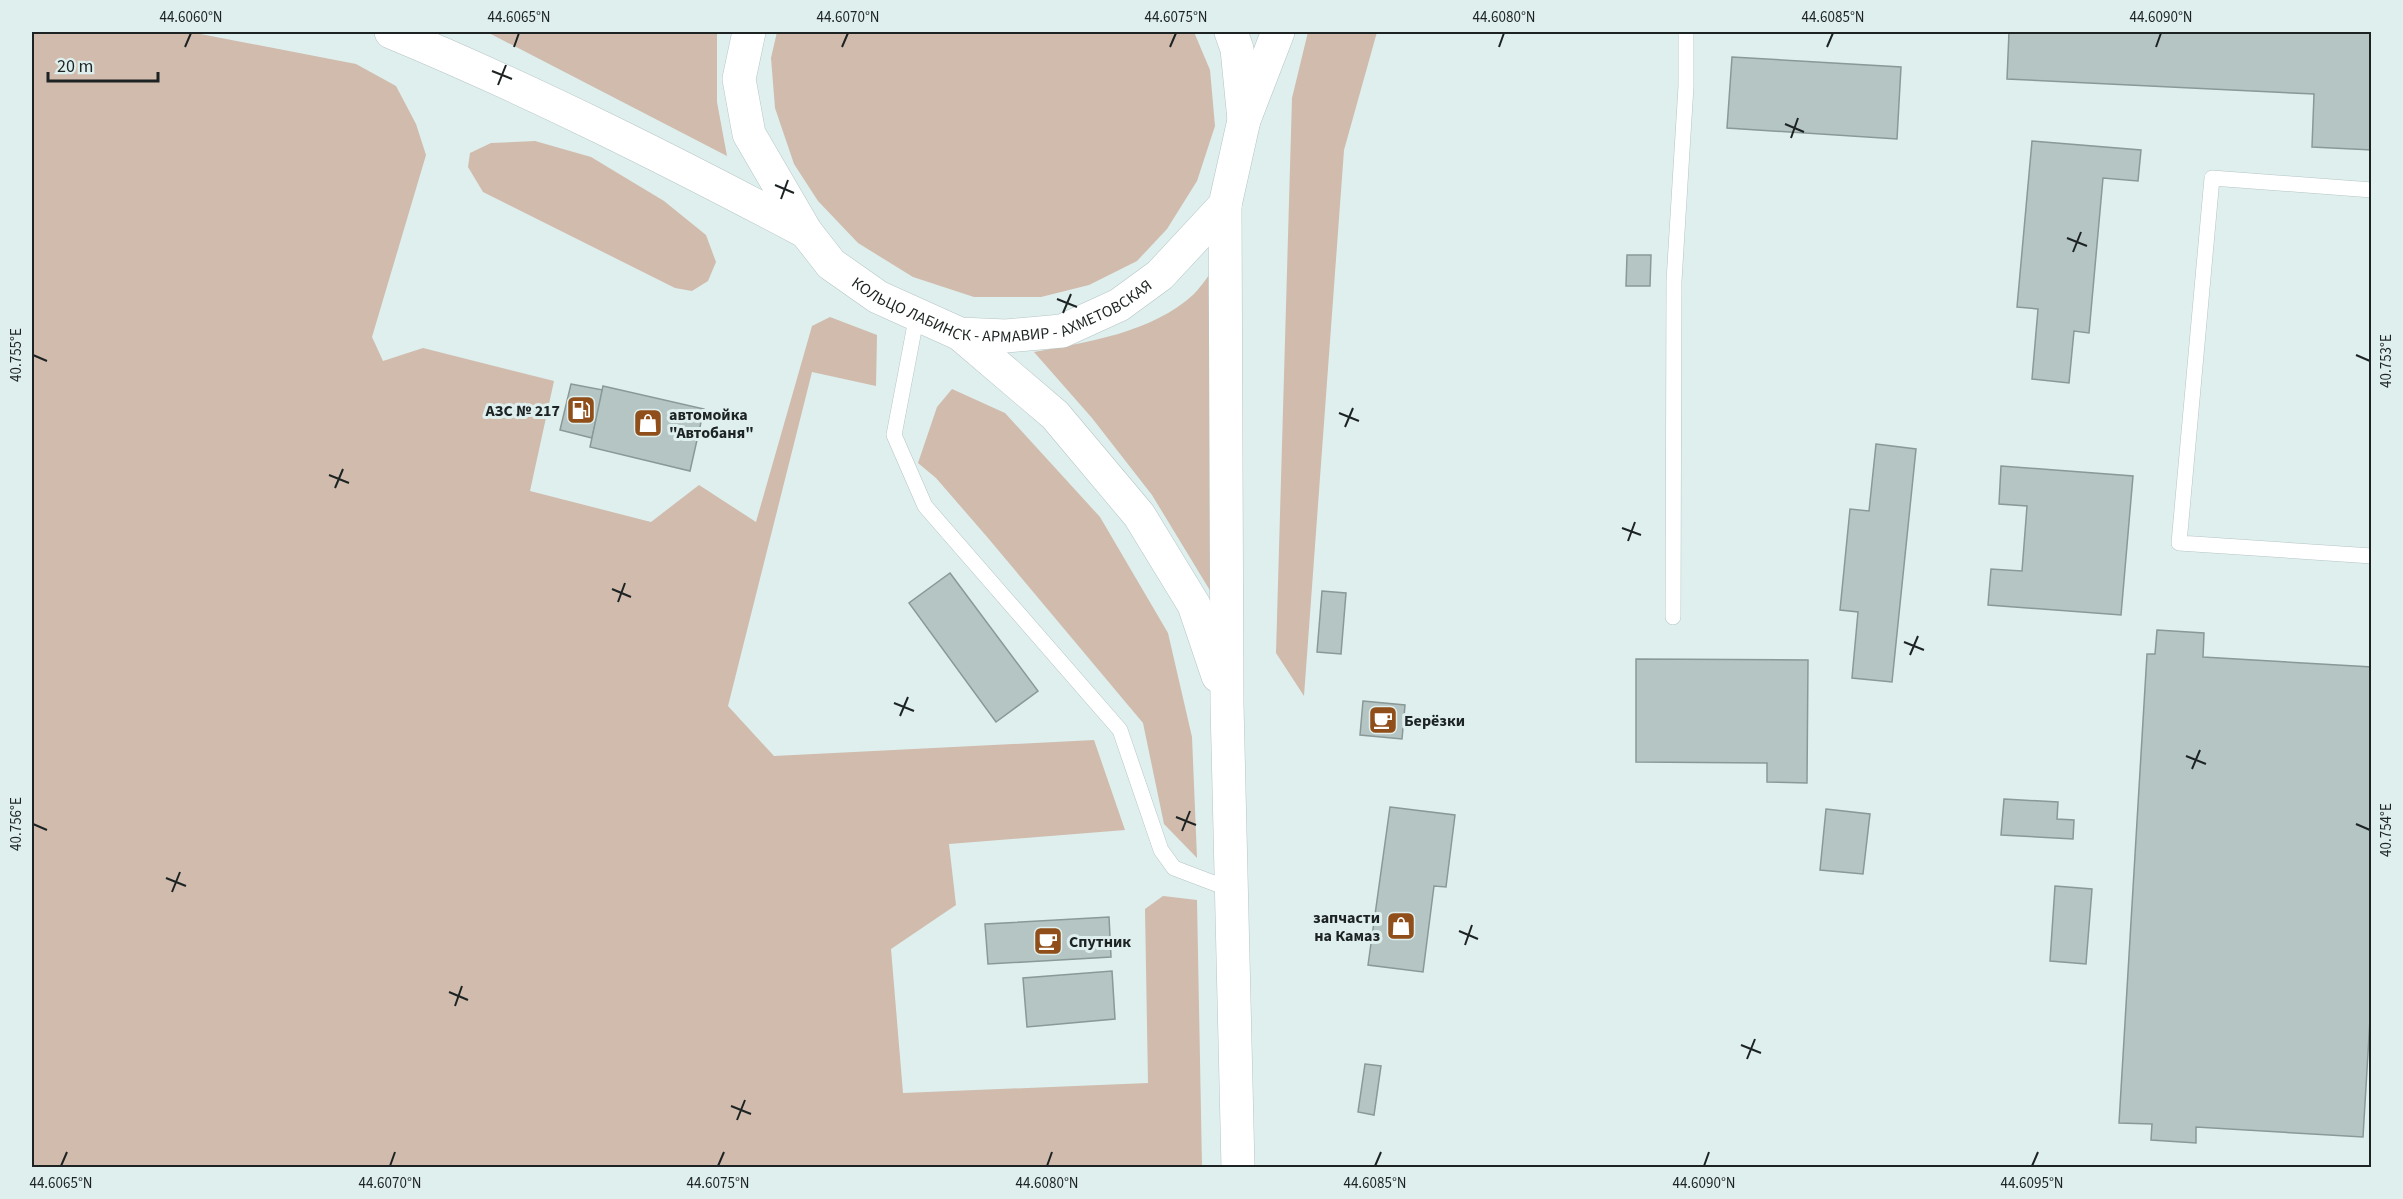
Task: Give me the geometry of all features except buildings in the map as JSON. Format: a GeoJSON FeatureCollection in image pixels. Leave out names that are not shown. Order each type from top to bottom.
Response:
{"type":"FeatureCollection","features":[{"type":"Feature","properties":{"kind":"main road"},"geometry":{"type":"LineString","coordinates":[[391,32],[507,80],[806,232]]}},
{"type":"Feature","properties":{"kind":"main road","name":"КОЛЬЦО ЛАБИНСК - АРМАВИР - АХМЕТОВСКАЯ"},"geometry":{"type":"LineString","coordinates":[[749,32],[739,79],[749,134],[806,232],[831,264],[878,297],[960,334],[1006,336],[1062,331],[1119,305],[1160,275],[1225,205]]}},
{"type":"Feature","properties":{"kind":"main road"},"geometry":{"type":"LineString","coordinates":[[1231,32],[1237,49],[1244,120]]}},
{"type":"Feature","properties":{"kind":"main road"},"geometry":{"type":"LineString","coordinates":[[1238,1167],[1227,704],[1225,205],[1244,120],[1278,32]]}},
{"type":"Feature","properties":{"kind":"main road"},"geometry":{"type":"LineString","coordinates":[[960,334],[1055,416],[1139,515],[1194,605],[1227,704]]}},
{"type":"Feature","properties":{"kind":"lane"},"geometry":{"type":"LineString","coordinates":[[1673,617],[1674,281],[1686,86],[1686,32]]}},
{"type":"Feature","properties":{"kind":"lane"},"geometry":{"type":"LineString","coordinates":[[2372,190],[2212,178],[2180,543],[2372,556]]}},
{"type":"Feature","properties":{"kind":"lane"},"geometry":{"type":"LineString","coordinates":[[917,314],[894,435],[925,506],[1120,730],[1161,850],[1174,868],[1232,890]]}},
{"type":"Feature","properties":{"kind":"shaded area"},"geometry":{"type":"Polygon","coordinates":[[[32,32],[190,32],[356,64],[396,86],[416,124],[426,155],[372,337],[383,361],[423,348],[554,381],[530,491],[651,522],[699,485],[756,522],[812,326],[830,317],[877,335],[876,386],[812,372],[728,706],[774,756],[1094,740],[1125,830],[949,844],[956,905],[891,949],[903,1093],[1148,1083],[1145,909],[1163,896],[1197,900],[1202,1167],[32,1167],[32,32]]]}},
{"type":"Feature","properties":{"kind":"shaded area"},"geometry":{"type":"Polygon","coordinates":[[[487,32],[717,32],[717,102],[727,156],[487,32]]]}},
{"type":"Feature","properties":{"kind":"shaded area"},"geometry":{"type":"Polygon","coordinates":[[[777,32],[1194,32],[1210,70],[1215,126],[1197,181],[1167,229],[1137,261],[1089,285],[1041,297],[974,297],[913,277],[858,243],[818,201],[794,164],[775,108],[771,58],[777,32]]]}},
{"type":"Feature","properties":{"kind":"shaded area"},"geometry":{"type":"Polygon","coordinates":[[[1308,32],[1377,32],[1344,150],[1304,696],[1276,653],[1292,98],[1308,32]]]}},
{"type":"Feature","properties":{"kind":"shaded area"},"geometry":{"type":"Polygon","coordinates":[[[535,141],[591,157],[664,201],[706,235],[716,262],[708,281],[692,291],[675,288],[483,192],[468,167],[470,153],[491,143],[535,141]]]}},
{"type":"Feature","properties":{"kind":"shaded area"},"geometry":{"type":"Polygon","coordinates":[[[1217,265],[1217,602],[1152,495],[1092,418],[1034,352],[1097,340],[1159,318],[1194,294],[1217,265]]]}},
{"type":"Feature","properties":{"kind":"shaded area"},"geometry":{"type":"Polygon","coordinates":[[[952,389],[1005,413],[1100,517],[1168,633],[1192,737],[1197,858],[1164,824],[1143,723],[988,538],[936,478],[918,463],[937,407],[952,389]]]}},
{"type":"Feature","properties":{"kind":"place","name":"АЗС № 217"},"geometry":{"type":"Point","coordinates":[581,410]}},
{"type":"Feature","properties":{"kind":"place","name":"автомойка \"Автобаня\""},"geometry":{"type":"Point","coordinates":[648,423]}},
{"type":"Feature","properties":{"kind":"place","name":"Берёзки"},"geometry":{"type":"Point","coordinates":[1383,720]}},
{"type":"Feature","properties":{"kind":"place","name":"запчасти на Камаз"},"geometry":{"type":"Point","coordinates":[1401,926]}},
{"type":"Feature","properties":{"kind":"place","name":"Спутник"},"geometry":{"type":"Point","coordinates":[1048,941]}}]}
